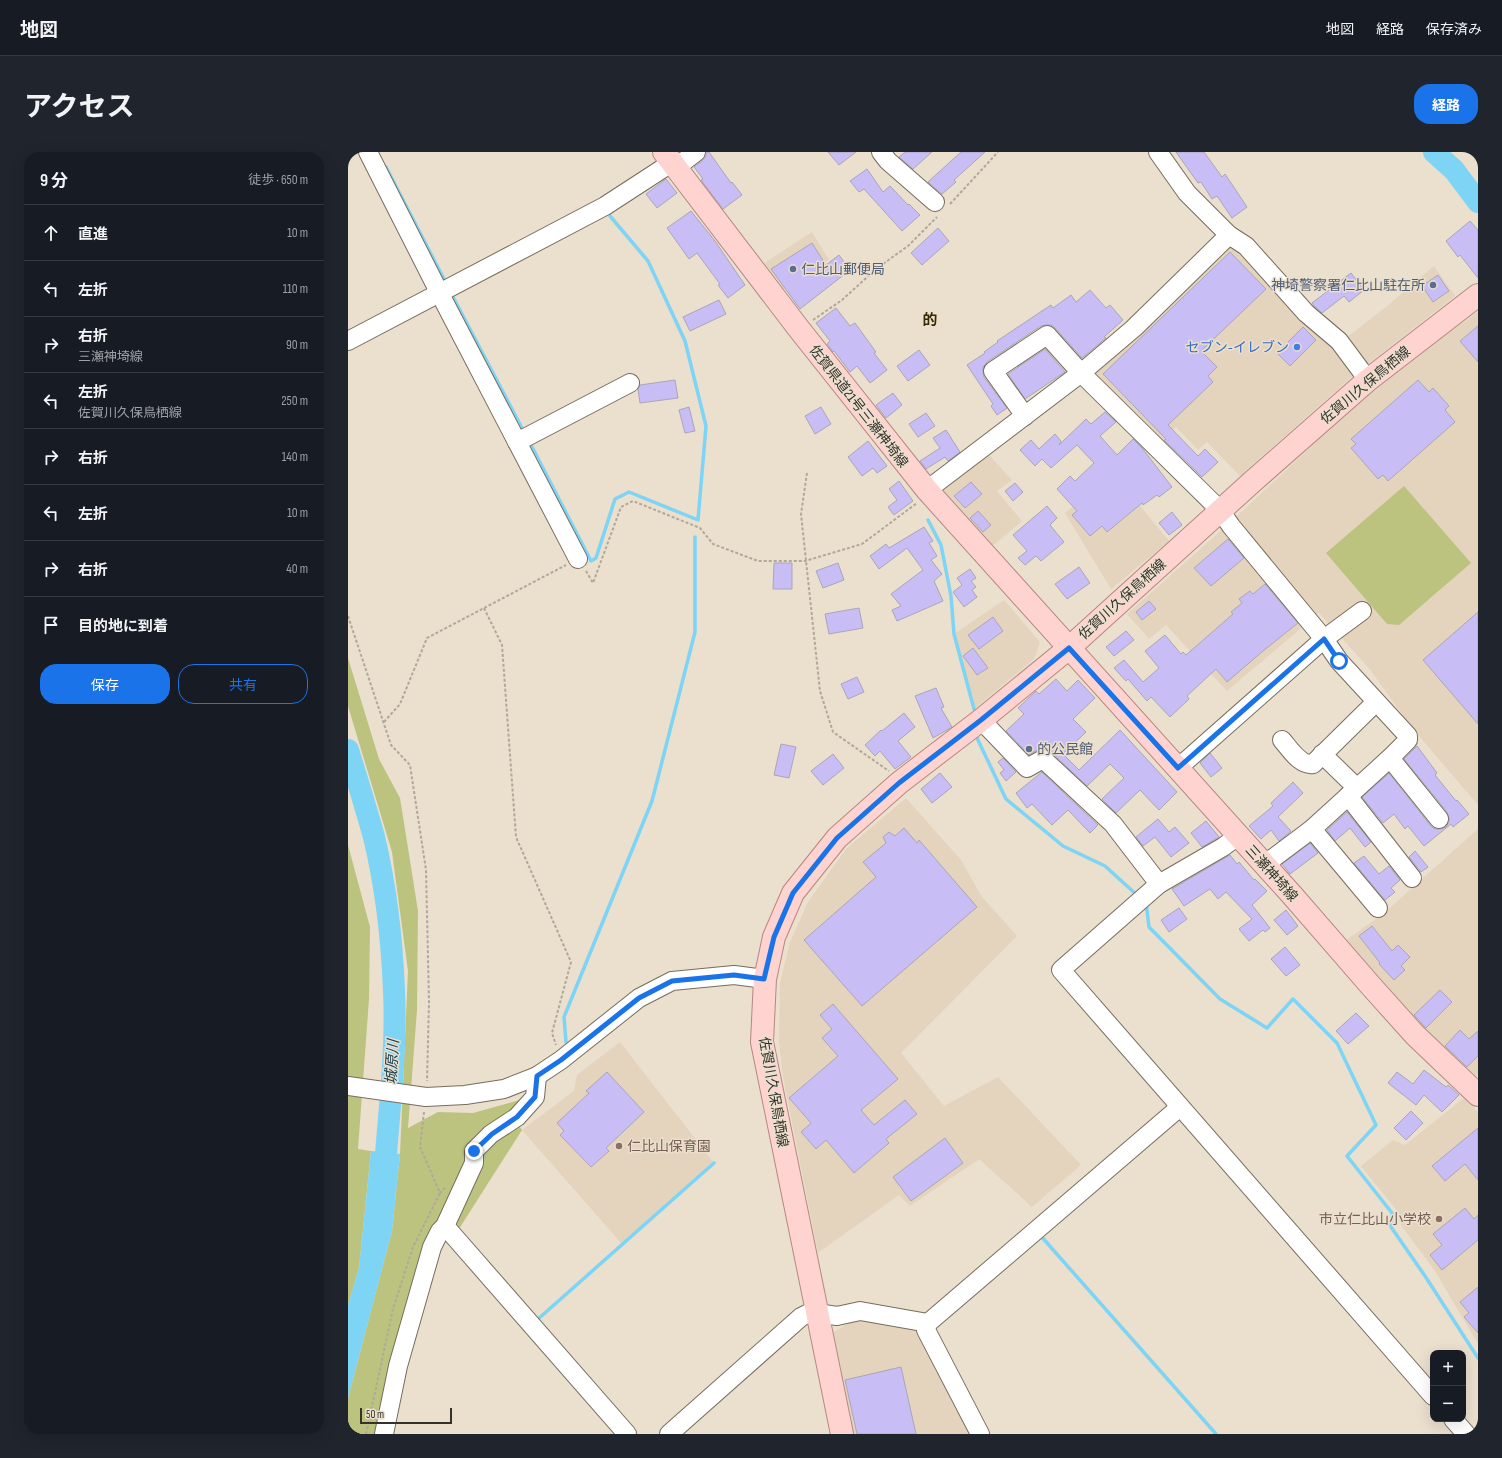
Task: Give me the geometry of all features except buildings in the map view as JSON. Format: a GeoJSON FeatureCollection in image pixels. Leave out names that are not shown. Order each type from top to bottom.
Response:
{"type":"FeatureCollection","features":[{"type":"Feature","properties":{"kind":"main road","name":"佐賀県道21号三瀬神埼線"},"geometry":{"type":"LineString","coordinates":[[669,158],[799,329],[927,490],[1069,648]]}},
{"type":"Feature","properties":{"kind":"main road","name":"佐賀川久保鳥栖線"},"geometry":{"type":"LineString","coordinates":[[842,1434],[762,1042],[764,979],[774,937],[793,893],[837,838],[899,783],[981,720],[1069,648],[1220,510],[1368,380],[1478,295]]}},
{"type":"Feature","properties":{"kind":"main road","name":"三瀬神埼線"},"geometry":{"type":"LineString","coordinates":[[1069,648],[1264,864],[1415,1035],[1478,1095]]}},
{"type":"Feature","properties":{"kind":"street"},"geometry":{"type":"LineString","coordinates":[[368,152],[578,559]]}},
{"type":"Feature","properties":{"kind":"street"},"geometry":{"type":"LineString","coordinates":[[348,341],[605,206],[665,167],[669,158],[683,162],[696,152]]}},
{"type":"Feature","properties":{"kind":"street"},"geometry":{"type":"LineString","coordinates":[[882,152],[888,161],[940,208]]}},
{"type":"Feature","properties":{"kind":"street"},"geometry":{"type":"LineString","coordinates":[[1158,152],[1187,193],[1229,235],[1246,246],[1306,313],[1339,341],[1368,380]]}},
{"type":"Feature","properties":{"kind":"street"},"geometry":{"type":"LineString","coordinates":[[927,490],[1081,373],[1134,328],[1229,235]]}},
{"type":"Feature","properties":{"kind":"street"},"geometry":{"type":"LineString","coordinates":[[1025,416],[993,371],[1047,335],[1081,373],[1220,510],[1231,526],[1324,639],[1339,661],[1408,736],[1408,740],[1390,758],[1312,829],[1264,864]]}},
{"type":"Feature","properties":{"kind":"street"},"geometry":{"type":"LineString","coordinates":[[517,442],[630,384]]}},
{"type":"Feature","properties":{"kind":"street"},"geometry":{"type":"LineString","coordinates":[[1178,768],[1324,639],[1362,611]]}},
{"type":"Feature","properties":{"kind":"street"},"geometry":{"type":"LineString","coordinates":[[1282,740],[1302,762],[1307,765],[1313,764],[1376,702]]}},
{"type":"Feature","properties":{"kind":"street"},"geometry":{"type":"LineString","coordinates":[[981,720],[1027,768],[1043,759],[1113,824],[1148,894]]}},
{"type":"Feature","properties":{"kind":"street"},"geometry":{"type":"LineString","coordinates":[[1322,754],[1353,792],[1412,878]]}},
{"type":"Feature","properties":{"kind":"street"},"geometry":{"type":"LineString","coordinates":[[1390,758],[1439,819]]}},
{"type":"Feature","properties":{"kind":"street"},"geometry":{"type":"LineString","coordinates":[[1312,829],[1378,908]]}},
{"type":"Feature","properties":{"kind":"street"},"geometry":{"type":"LineString","coordinates":[[1238,836],[1148,894],[1061,970],[1430,1393]]}},
{"type":"Feature","properties":{"kind":"street"},"geometry":{"type":"LineString","coordinates":[[348,1086],[426,1097],[465,1095],[504,1089],[537,1076],[561,1060],[639,998],[672,981],[734,975],[764,979]]}},
{"type":"Feature","properties":{"kind":"street"},"geometry":{"type":"LineString","coordinates":[[384,1434],[398,1366],[432,1247],[440,1231],[445,1226],[474,1163],[474,1151],[492,1134],[517,1117],[535,1097],[537,1076]]}},
{"type":"Feature","properties":{"kind":"street"},"geometry":{"type":"LineString","coordinates":[[980,1434],[926,1330],[928,1323],[1180,1107]]}},
{"type":"Feature","properties":{"kind":"street"},"geometry":{"type":"LineString","coordinates":[[445,1226],[627,1434]]}},
{"type":"Feature","properties":{"kind":"street"},"geometry":{"type":"LineString","coordinates":[[669,1434],[801,1317],[809,1313],[837,1316],[860,1311],[928,1323]]}},
{"type":"Feature","properties":{"kind":"street"},"geometry":{"type":"LineString","coordinates":[[1456,1422],[1466,1434]]}},
{"type":"Feature","properties":{"kind":"path"},"geometry":{"type":"LineString","coordinates":[[799,329],[842,300],[876,268],[908,246],[940,208],[998,152]]}},
{"type":"Feature","properties":{"kind":"path"},"geometry":{"type":"LineString","coordinates":[[807,473],[801,514],[820,691],[833,732],[887,769],[899,783]]}},
{"type":"Feature","properties":{"kind":"path"},"geometry":{"type":"LineString","coordinates":[[384,722],[400,704],[427,638],[578,559],[593,583],[621,507],[633,501],[700,528],[713,544],[758,561],[805,560],[862,544],[916,505],[927,490]]}},
{"type":"Feature","properties":{"kind":"path"},"geometry":{"type":"LineString","coordinates":[[484,608],[502,645],[516,837],[571,962],[552,1032],[561,1060]]}},
{"type":"Feature","properties":{"kind":"path"},"geometry":{"type":"LineString","coordinates":[[348,616],[391,745],[410,765],[426,870],[430,1002],[426,1097],[420,1147],[440,1193],[445,1187]]}},
{"type":"Feature","properties":{"kind":"shaded area"},"geometry":{"type":"Polygon","coordinates":[[[812,232],[829,260],[779,293],[760,266],[812,232]]]}},
{"type":"Feature","properties":{"kind":"shaded area"},"geometry":{"type":"Polygon","coordinates":[[[1233,245],[1302,320],[1333,348],[1386,307],[1434,266],[1455,296],[1355,374],[1240,476],[1207,442],[1198,450],[1176,427],[1160,442],[1091,374],[1226,246],[1233,245]]]}},
{"type":"Feature","properties":{"kind":"shaded area"},"geometry":{"type":"Polygon","coordinates":[[[1478,312],[1478,805],[1413,729],[1368,667],[1319,613],[1227,691],[1166,625],[1149,639],[1127,614],[1234,519],[1349,411],[1415,357],[1478,312]]]}},
{"type":"Feature","properties":{"kind":"shaded area"},"geometry":{"type":"Polygon","coordinates":[[[980,445],[1012,480],[997,491],[1022,521],[990,548],[931,482],[980,445]]]}},
{"type":"Feature","properties":{"kind":"shaded area"},"geometry":{"type":"Polygon","coordinates":[[[1114,474],[1169,541],[1111,589],[1065,513],[1114,474]]]}},
{"type":"Feature","properties":{"kind":"shaded area"},"geometry":{"type":"Polygon","coordinates":[[[1004,600],[1040,642],[1034,659],[974,709],[954,634],[1004,600]]]}},
{"type":"Feature","properties":{"kind":"shaded area"},"geometry":{"type":"Polygon","coordinates":[[[906,798],[961,860],[982,897],[1017,936],[901,1053],[944,1106],[998,1077],[1081,1165],[1032,1207],[979,1159],[910,1206],[899,1195],[818,1253],[783,1077],[779,1041],[780,983],[790,942],[808,902],[846,849],[906,798]]]}},
{"type":"Feature","properties":{"kind":"shaded area"},"geometry":{"type":"Polygon","coordinates":[[[1478,829],[1478,1074],[1472,1080],[1342,943],[1384,913],[1478,829]]]}},
{"type":"Feature","properties":{"kind":"shaded area","name":"仁比山保育園"},"geometry":{"type":"Polygon","coordinates":[[[620,1042],[714,1163],[622,1244],[522,1130],[574,1091],[577,1075],[620,1042]]]}},
{"type":"Feature","properties":{"kind":"shaded area","name":"市立仁比山小学校"},"geometry":{"type":"Polygon","coordinates":[[[1464,1098],[1478,1112],[1478,1344],[1435,1271],[1401,1225],[1399,1213],[1361,1166],[1393,1140],[1405,1145],[1464,1098]]]}},
{"type":"Feature","properties":{"kind":"shaded area"},"geometry":{"type":"Polygon","coordinates":[[[860,1317],[918,1328],[972,1434],[853,1434],[832,1333],[860,1317]]]}},
{"type":"Feature","properties":{"kind":"green space"},"geometry":{"type":"Polygon","coordinates":[[[1404,486],[1471,563],[1399,625],[1387,624],[1326,553],[1404,486]]]}},
{"type":"Feature","properties":{"kind":"green space"},"geometry":{"type":"Polygon","coordinates":[[[348,658],[379,759],[400,798],[418,911],[417,1010],[408,1128],[438,1112],[473,1113],[527,1098],[512,1115],[522,1130],[457,1232],[442,1244],[406,1363],[393,1434],[348,1434],[348,1398],[392,1231],[400,1154],[408,971],[392,852],[348,706],[348,658]]]}},
{"type":"Feature","properties":{"kind":"green space"},"geometry":{"type":"Polygon","coordinates":[[[348,845],[370,927],[369,999],[358,1149],[371,1151],[359,1268],[348,1305],[348,845]]]}},
{"type":"Feature","properties":{"kind":"water"},"geometry":{"type":"Polygon","coordinates":[[[371,1151],[400,1154],[392,1231],[348,1398],[348,1305],[359,1268],[371,1151]]]}},
{"type":"Feature","properties":{"kind":"waterway"},"geometry":{"type":"LineString","coordinates":[[1434,152],[1454,170],[1478,202]]}},
{"type":"Feature","properties":{"kind":"waterway"},"geometry":{"type":"LineString","coordinates":[[386,167],[446,283]]}},
{"type":"Feature","properties":{"kind":"waterway"},"geometry":{"type":"LineString","coordinates":[[530,443],[591,561],[596,558],[615,499],[629,492],[698,520],[706,426],[685,341],[648,261],[610,216]]}},
{"type":"Feature","properties":{"kind":"waterway"},"geometry":{"type":"LineString","coordinates":[[452,295],[524,432]]}},
{"type":"Feature","properties":{"kind":"waterway"},"geometry":{"type":"LineString","coordinates":[[928,520],[941,545],[951,596],[954,634],[974,709]]}},
{"type":"Feature","properties":{"kind":"waterway"},"geometry":{"type":"LineString","coordinates":[[566,1042],[564,1017],[652,801],[695,632],[695,537]]}},
{"type":"Feature","properties":{"kind":"waterway"},"geometry":{"type":"LineString","coordinates":[[977,738],[1006,799],[1063,846],[1105,866],[1138,896]]}},
{"type":"Feature","properties":{"kind":"waterway","name":"城原川"},"geometry":{"type":"LineString","coordinates":[[348,750],[374,837],[388,913],[392,952],[395,1015],[392,1086],[384,1181]]}},
{"type":"Feature","properties":{"kind":"waterway"},"geometry":{"type":"LineString","coordinates":[[1146,902],[1149,927],[1220,999],[1267,1028],[1293,999],[1337,1043],[1376,1125],[1347,1156],[1392,1213],[1391,1227],[1425,1276],[1478,1358]]}},
{"type":"Feature","properties":{"kind":"waterway"},"geometry":{"type":"LineString","coordinates":[[538,1321],[537,1320],[714,1163]]}},
{"type":"Feature","properties":{"kind":"waterway"},"geometry":{"type":"LineString","coordinates":[[1040,1235],[1216,1434]]}},
{"type":"Feature","properties":{"kind":"place","name":"仁比山郵便局"},"geometry":{"type":"Point","coordinates":[793,269]}},
{"type":"Feature","properties":{"kind":"place","name":"神埼警察署仁比山駐在所"},"geometry":{"type":"Point","coordinates":[1433,285]}},
{"type":"Feature","properties":{"kind":"place","name":"セブン-イレブン"},"geometry":{"type":"Point","coordinates":[1297,347]}},
{"type":"Feature","properties":{"kind":"place","name":"的公民館"},"geometry":{"type":"Point","coordinates":[1029,749]}},
{"type":"Feature","properties":{"kind":"place","name":"仁比山保育園"},"geometry":{"type":"Point","coordinates":[619,1146]}},
{"type":"Feature","properties":{"kind":"place","name":"市立仁比山小学校"},"geometry":{"type":"Point","coordinates":[1439,1219]}},
{"type":"Feature","properties":{"kind":"district","name":"的"},"geometry":{"type":"Point","coordinates":[930,320]}},
{"type":"Feature","properties":{"kind":"route"},"geometry":{"type":"LineString","coordinates":[[474,1151],[492,1134],[517,1117],[535,1097],[537,1076],[561,1060],[639,998],[672,981],[734,975],[764,979],[774,937],[793,893],[837,838],[899,783],[981,720],[1069,648],[1178,768],[1324,639],[1339,661]]}}]}
